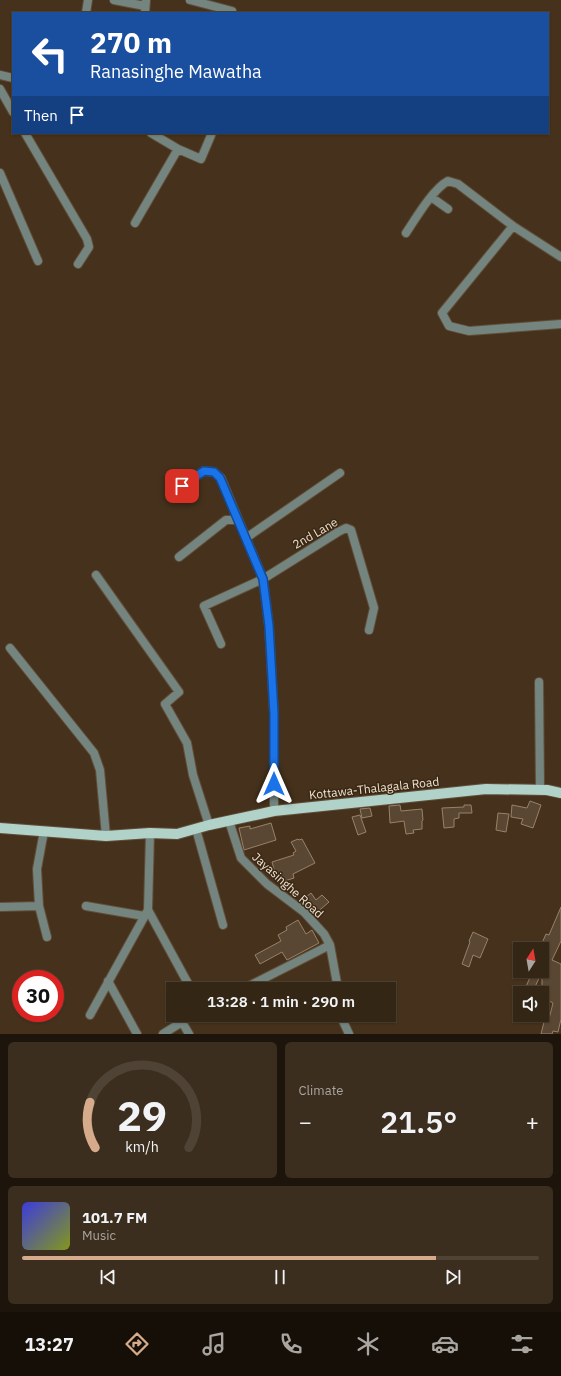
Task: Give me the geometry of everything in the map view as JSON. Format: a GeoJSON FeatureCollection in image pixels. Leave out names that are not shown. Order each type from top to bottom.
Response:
{"type":"FeatureCollection","features":[{"type":"Feature","properties":{"kind":"main road","name":"Kottawa-Thalagala Road"},"geometry":{"type":"LineString","coordinates":[[0,828],[106,836],[150,833],[177,834],[209,825],[274,811],[486,789],[542,790],[561,792]]}},
{"type":"Feature","properties":{"kind":"street"},"geometry":{"type":"LineString","coordinates":[[86,12],[88,0]]}},
{"type":"Feature","properties":{"kind":"street"},"geometry":{"type":"LineString","coordinates":[[114,0],[145,6]]}},
{"type":"Feature","properties":{"kind":"street"},"geometry":{"type":"LineString","coordinates":[[190,0],[232,11]]}},
{"type":"Feature","properties":{"kind":"street"},"geometry":{"type":"LineString","coordinates":[[0,75],[12,78]]}},
{"type":"Feature","properties":{"kind":"street"},"geometry":{"type":"LineString","coordinates":[[0,89],[12,110]]}},
{"type":"Feature","properties":{"kind":"street"},"geometry":{"type":"LineString","coordinates":[[26,134],[87,239],[89,248],[78,264]]}},
{"type":"Feature","properties":{"kind":"street"},"geometry":{"type":"LineString","coordinates":[[153,134],[178,149],[201,159],[212,134]]}},
{"type":"Feature","properties":{"kind":"street"},"geometry":{"type":"LineString","coordinates":[[135,223],[178,149]]}},
{"type":"Feature","properties":{"kind":"street"},"geometry":{"type":"LineString","coordinates":[[0,173],[38,261]]}},
{"type":"Feature","properties":{"kind":"street"},"geometry":{"type":"LineString","coordinates":[[406,233],[431,197],[442,184],[448,181],[458,184],[513,226],[561,257]]}},
{"type":"Feature","properties":{"kind":"street"},"geometry":{"type":"LineString","coordinates":[[431,197],[448,209]]}},
{"type":"Feature","properties":{"kind":"street"},"geometry":{"type":"LineString","coordinates":[[513,226],[442,313],[449,326],[469,331],[561,324]]}},
{"type":"Feature","properties":{"kind":"street"},"geometry":{"type":"LineString","coordinates":[[171,493],[204,471],[214,472],[220,478],[263,579],[269,626],[274,714],[274,811]]}},
{"type":"Feature","properties":{"kind":"street"},"geometry":{"type":"LineString","coordinates":[[246,538],[340,473]]}},
{"type":"Feature","properties":{"kind":"street"},"geometry":{"type":"LineString","coordinates":[[179,557],[226,520],[238,520]]}},
{"type":"Feature","properties":{"kind":"street","name":"2nd Lane"},"geometry":{"type":"LineString","coordinates":[[263,579],[338,532],[346,528],[352,530],[374,608],[369,630]]}},
{"type":"Feature","properties":{"kind":"street"},"geometry":{"type":"LineString","coordinates":[[96,575],[179,692],[165,704],[187,743],[193,775],[209,825]]}},
{"type":"Feature","properties":{"kind":"street"},"geometry":{"type":"LineString","coordinates":[[221,644],[204,606],[263,579]]}},
{"type":"Feature","properties":{"kind":"street"},"geometry":{"type":"LineString","coordinates":[[10,648],[94,753],[100,770],[106,836]]}},
{"type":"Feature","properties":{"kind":"street"},"geometry":{"type":"LineString","coordinates":[[541,685],[542,790]]}},
{"type":"Feature","properties":{"kind":"street","name":"Jayasinghe Road"},"geometry":{"type":"LineString","coordinates":[[229,821],[241,858],[267,884],[304,912],[324,934],[330,945],[337,982]]}},
{"type":"Feature","properties":{"kind":"street"},"geometry":{"type":"LineString","coordinates":[[196,829],[222,925]]}},
{"type":"Feature","properties":{"kind":"street"},"geometry":{"type":"LineString","coordinates":[[44,831],[37,869],[40,906],[47,937]]}},
{"type":"Feature","properties":{"kind":"street"},"geometry":{"type":"LineString","coordinates":[[90,1014],[146,913],[150,833]]}},
{"type":"Feature","properties":{"kind":"street"},"geometry":{"type":"LineString","coordinates":[[0,907],[40,906]]}},
{"type":"Feature","properties":{"kind":"street"},"geometry":{"type":"LineString","coordinates":[[86,906],[146,913]]}},
{"type":"Feature","properties":{"kind":"street"},"geometry":{"type":"LineString","coordinates":[[146,913],[187,982]]}},
{"type":"Feature","properties":{"kind":"street"},"geometry":{"type":"LineString","coordinates":[[257,982],[330,945]]}},
{"type":"Feature","properties":{"kind":"street"},"geometry":{"type":"LineString","coordinates":[[108,981],[138,1034]]}},
{"type":"Feature","properties":{"kind":"street"},"geometry":{"type":"LineString","coordinates":[[163,1034],[182,1022],[189,1034]]}},
{"type":"Feature","properties":{"kind":"street"},"geometry":{"type":"LineString","coordinates":[[343,1022],[349,1034]]}},
{"type":"Feature","properties":{"kind":"building"},"geometry":{"type":"Polygon","coordinates":[[[530,801],[541,805],[533,828],[521,824],[523,819],[511,817],[512,805],[527,808],[530,801]]]}},
{"type":"Feature","properties":{"kind":"building"},"geometry":{"type":"Polygon","coordinates":[[[400,805],[401,811],[422,809],[422,829],[413,830],[414,833],[406,834],[404,821],[390,823],[389,806],[400,805]]]}},
{"type":"Feature","properties":{"kind":"building"},"geometry":{"type":"Polygon","coordinates":[[[464,805],[471,805],[472,813],[459,813],[459,818],[454,819],[454,827],[444,828],[442,808],[464,807],[464,805]]]}},
{"type":"Feature","properties":{"kind":"building"},"geometry":{"type":"Polygon","coordinates":[[[370,808],[372,816],[362,818],[360,809],[370,808]]]}},
{"type":"Feature","properties":{"kind":"building"},"geometry":{"type":"Polygon","coordinates":[[[498,813],[509,814],[506,832],[496,830],[498,813]]]}},
{"type":"Feature","properties":{"kind":"building"},"geometry":{"type":"Polygon","coordinates":[[[360,815],[366,832],[358,835],[352,817],[360,815]]]}},
{"type":"Feature","properties":{"kind":"building"},"geometry":{"type":"Polygon","coordinates":[[[271,823],[276,840],[244,850],[239,828],[250,826],[250,829],[271,823]]]}},
{"type":"Feature","properties":{"kind":"building"},"geometry":{"type":"Polygon","coordinates":[[[302,839],[315,863],[293,874],[294,878],[278,883],[272,862],[294,855],[293,853],[296,851],[291,842],[302,839]]]}},
{"type":"Feature","properties":{"kind":"building"},"geometry":{"type":"Polygon","coordinates":[[[311,893],[316,900],[322,895],[329,902],[315,914],[307,904],[310,902],[306,897],[311,893]]]}},
{"type":"Feature","properties":{"kind":"building"},"geometry":{"type":"Polygon","coordinates":[[[561,907],[561,941],[552,960],[561,964],[561,1019],[558,1032],[553,1031],[552,1034],[541,1034],[544,1022],[549,1022],[553,1003],[549,1001],[549,986],[542,986],[542,978],[549,978],[549,942],[542,942],[546,934],[549,935],[561,907]]]}},
{"type":"Feature","properties":{"kind":"building"},"geometry":{"type":"Polygon","coordinates":[[[298,920],[306,934],[312,930],[319,943],[287,960],[282,952],[260,964],[255,955],[281,941],[278,935],[287,930],[286,927],[298,920]]]}},
{"type":"Feature","properties":{"kind":"building"},"geometry":{"type":"Polygon","coordinates":[[[473,932],[488,939],[480,958],[473,955],[469,967],[462,964],[473,932]]]}},
{"type":"Feature","properties":{"kind":"building"},"geometry":{"type":"Polygon","coordinates":[[[530,978],[539,978],[535,986],[526,986],[530,978]]]}},
{"type":"Feature","properties":{"kind":"route"},"geometry":{"type":"LineString","coordinates":[[182,486],[204,471],[214,472],[220,478],[263,579],[269,626],[274,714],[274,784]]}}]}
